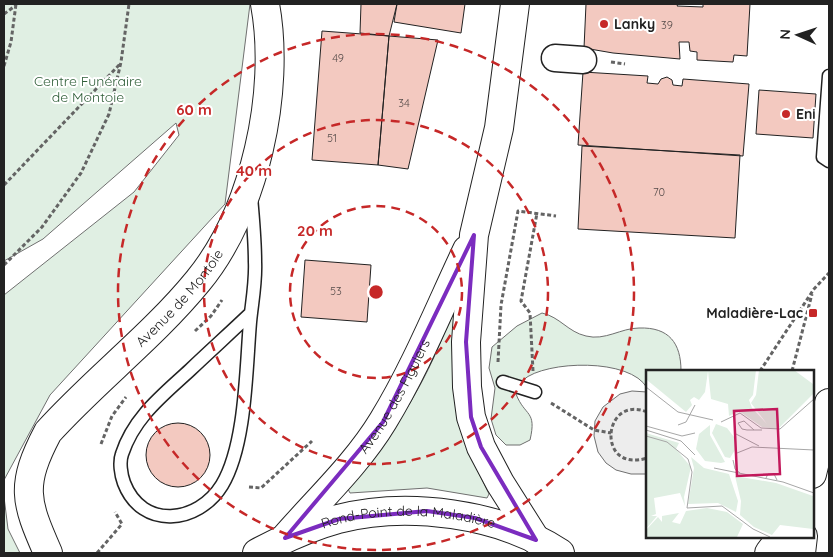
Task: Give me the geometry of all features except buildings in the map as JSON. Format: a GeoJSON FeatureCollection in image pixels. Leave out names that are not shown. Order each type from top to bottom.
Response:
{"type":"FeatureCollection","features":[{"type":"Feature","properties":{"kind":"street","name":"Avenue de Montoie"},"geometry":{"type":"LineString","coordinates":[[48,553],[30,509],[28,492],[32,468],[48,432],[199,280],[237,216],[251,182],[260,147],[269,80],[269,38],[266,4]]}},
{"type":"Feature","properties":{"kind":"street","name":"Avenue des Figuiers"},"geometry":{"type":"LineString","coordinates":[[515,4],[499,128],[474,235],[466,342],[467,387],[472,418],[481,447],[500,484],[536,540]]}},
{"type":"Feature","properties":{"kind":"street"},"geometry":{"type":"LineString","coordinates":[[555,58],[583,60]]}},
{"type":"Feature","properties":{"kind":"street","name":"Avenue des Figuiers"},"geometry":{"type":"LineString","coordinates":[[285,538],[352,462],[383,422],[413,366],[474,235]]}},
{"type":"Feature","properties":{"kind":"street"},"geometry":{"type":"LineString","coordinates":[[813,470],[829,404]]}},
{"type":"Feature","properties":{"kind":"street","name":"Rond-Point de la Maladière"},"geometry":{"type":"LineString","coordinates":[[257,553],[285,538],[339,519],[390,511],[427,511],[475,518],[513,530],[560,553]]}},
{"type":"Feature","properties":{"kind":"street"},"geometry":{"type":"LineString","coordinates":[[769,553],[781,537]]}},
{"type":"Feature","properties":{"kind":"street"},"geometry":{"type":"LineString","coordinates":[[801,553],[803,537]]}},
{"type":"Feature","properties":{"kind":"lane"},"geometry":{"type":"LineString","coordinates":[[829,76],[823,156],[829,161]]}},
{"type":"Feature","properties":{"kind":"lane"},"geometry":{"type":"LineString","coordinates":[[251,182],[256,263],[243,408],[231,464],[222,485],[206,503],[191,514],[169,517],[151,513],[135,503],[121,476],[121,456],[129,435],[144,413],[251,313]]}},
{"type":"Feature","properties":{"kind":"lane"},"geometry":{"type":"LineString","coordinates":[[504,382],[535,392]]}},
{"type":"Feature","properties":{"kind":"path"},"geometry":{"type":"LineString","coordinates":[[4,14],[16,4]]}},
{"type":"Feature","properties":{"kind":"path"},"geometry":{"type":"LineString","coordinates":[[4,66],[11,42],[16,4]]}},
{"type":"Feature","properties":{"kind":"path"},"geometry":{"type":"LineString","coordinates":[[4,265],[42,227],[81,172],[109,114],[121,62],[129,4]]}},
{"type":"Feature","properties":{"kind":"path"},"geometry":{"type":"LineString","coordinates":[[4,185],[121,62]]}},
{"type":"Feature","properties":{"kind":"path"},"geometry":{"type":"LineString","coordinates":[[498,362],[501,305],[518,211],[556,216]]}},
{"type":"Feature","properties":{"kind":"path"},"geometry":{"type":"LineString","coordinates":[[537,213],[521,301],[530,313],[535,392],[594,430],[610,433]]}},
{"type":"Feature","properties":{"kind":"path"},"geometry":{"type":"LineString","coordinates":[[761,370],[814,289],[829,273]]}},
{"type":"Feature","properties":{"kind":"path"},"geometry":{"type":"LineString","coordinates":[[792,370],[814,289]]}},
{"type":"Feature","properties":{"kind":"path"},"geometry":{"type":"LineString","coordinates":[[646,412],[631,410],[620,415],[612,424],[610,433],[612,445],[623,458],[631,460],[646,458]]}},
{"type":"Feature","properties":{"kind":"path"},"geometry":{"type":"LineString","coordinates":[[249,488],[261,488],[312,440]]}},
{"type":"Feature","properties":{"kind":"path"},"geometry":{"type":"LineString","coordinates":[[97,553],[122,524]]}},
{"type":"Feature","properties":{"kind":"highlighted area"},"geometry":{"type":"Polygon","coordinates":[[[474,235],[466,342],[471,417],[481,447],[536,540],[475,518],[427,511],[339,519],[285,538],[383,422],[474,235]]]}},
{"type":"Feature","properties":{"kind":"green space","name":"Centre Funéraire de Montoie"},"geometry":{"type":"Polygon","coordinates":[[[4,4],[250,4],[225,204],[50,395],[4,480],[4,295],[134,192],[179,135],[176,123],[43,239],[4,261],[4,4]]]}},
{"type":"Feature","properties":{"kind":"green space"},"geometry":{"type":"Polygon","coordinates":[[[456,307],[475,465],[489,494],[487,498],[427,488],[350,493],[348,489],[381,447],[410,404],[434,358],[453,308],[456,307]]]}},
{"type":"Feature","properties":{"kind":"green space"},"geometry":{"type":"Polygon","coordinates":[[[542,313],[586,336],[600,337],[639,328],[658,330],[676,345],[679,352],[681,370],[646,370],[646,387],[638,378],[624,371],[607,367],[588,365],[568,366],[534,373],[522,381],[516,394],[531,418],[532,430],[530,440],[520,445],[506,445],[496,435],[491,419],[495,388],[489,368],[492,347],[517,326],[542,313]]]}},
{"type":"Feature","properties":{"kind":"green space"},"geometry":{"type":"Polygon","coordinates":[[[4,497],[8,529],[20,553],[4,553],[4,497]]]}},
{"type":"Feature","properties":{"kind":"shaded area"},"geometry":{"type":"Polygon","coordinates":[[[632,391],[646,392],[646,474],[631,474],[616,470],[606,463],[598,452],[594,436],[595,421],[603,407],[620,394],[632,391]]]}},
{"type":"Feature","properties":{"kind":"place","name":"Lanky"},"geometry":{"type":"Point","coordinates":[604,24]}},
{"type":"Feature","properties":{"kind":"place","name":"Eni"},"geometry":{"type":"Point","coordinates":[786,114]}},
{"type":"Feature","properties":{"kind":"place","name":"Maladière-Lac"},"geometry":{"type":"Point","coordinates":[813,313]}}]}
